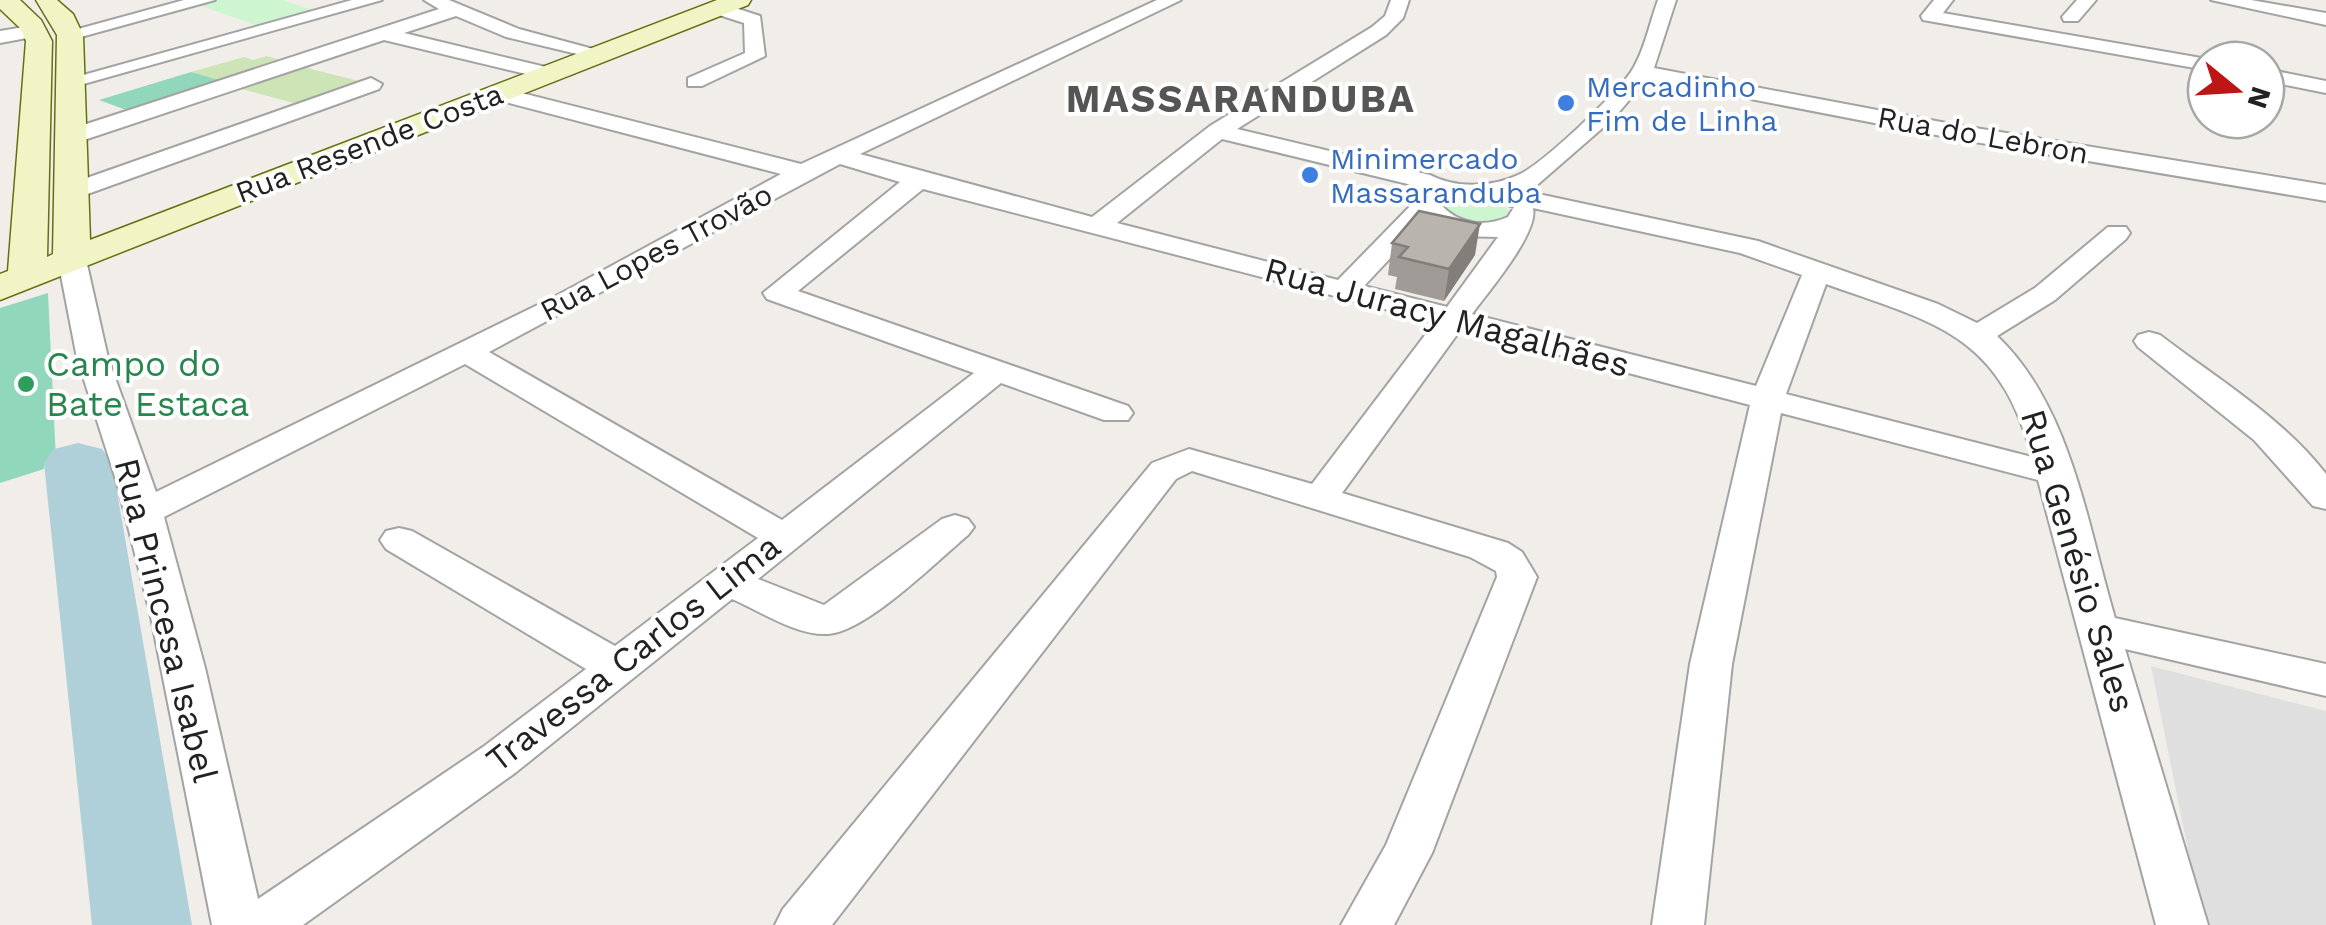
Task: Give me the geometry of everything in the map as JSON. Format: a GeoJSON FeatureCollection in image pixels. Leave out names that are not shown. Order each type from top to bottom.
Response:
{"type":"FeatureCollection","features":[{"type":"Feature","properties":{"kind":"street"},"geometry":{"type":"LineString","coordinates":[[5,0],[36,31]]}},
{"type":"Feature","properties":{"kind":"street"},"geometry":{"type":"LineString","coordinates":[[43,0],[64,19],[70,34],[72,260]]}},
{"type":"Feature","properties":{"kind":"street"},"geometry":{"type":"LineString","coordinates":[[70,34],[206,0]]}},
{"type":"Feature","properties":{"kind":"street"},"geometry":{"type":"LineString","coordinates":[[73,81],[373,0]]}},
{"type":"Feature","properties":{"kind":"street","name":"Rua Lopes Trovão"},"geometry":{"type":"LineString","coordinates":[[144,512],[466,351],[804,172],[1172,0]]}},
{"type":"Feature","properties":{"kind":"street"},"geometry":{"type":"LineString","coordinates":[[1098,225],[1218,131],[1379,31],[1394,18],[1400,0]]}},
{"type":"Feature","properties":{"kind":"street"},"geometry":{"type":"LineString","coordinates":[[2071,17],[2087,0]]}},
{"type":"Feature","properties":{"kind":"street"},"geometry":{"type":"LineString","coordinates":[[2220,0],[2326,19]]}},
{"type":"Feature","properties":{"kind":"street"},"geometry":{"type":"LineString","coordinates":[[72,136],[382,34],[448,4],[524,36],[598,53]]}},
{"type":"Feature","properties":{"kind":"street"},"geometry":{"type":"LineString","coordinates":[[725,85],[757,70],[753,20],[728,4]]}},
{"type":"Feature","properties":{"kind":"street","name":"Rua Resende Costa"},"geometry":{"type":"LineString","coordinates":[[14,282],[728,4]]}},
{"type":"Feature","properties":{"kind":"street"},"geometry":{"type":"LineString","coordinates":[[1218,131],[1421,180],[1433,194],[1433,215],[1458,228],[1494,231],[1510,198],[1586,131],[1642,72],[1672,4]]}},
{"type":"Feature","properties":{"kind":"street"},"geometry":{"type":"LineString","coordinates":[[1937,8],[2186,60]]}},
{"type":"Feature","properties":{"kind":"street"},"geometry":{"type":"LineString","coordinates":[[0,37],[36,31]]}},
{"type":"Feature","properties":{"kind":"street"},"geometry":{"type":"LineString","coordinates":[[14,282],[36,31]]}},
{"type":"Feature","properties":{"kind":"street"},"geometry":{"type":"LineString","coordinates":[[382,34],[548,73]]}},
{"type":"Feature","properties":{"kind":"street"},"geometry":{"type":"LineString","coordinates":[[695,82],[755,56]]}},
{"type":"Feature","properties":{"kind":"street","name":"Rua do Lebron"},"geometry":{"type":"LineString","coordinates":[[1642,72],[1863,115],[2326,192]]}},
{"type":"Feature","properties":{"kind":"street"},"geometry":{"type":"LineString","coordinates":[[2286,79],[2326,87]]}},
{"type":"Feature","properties":{"kind":"street"},"geometry":{"type":"LineString","coordinates":[[73,190],[370,84]]}},
{"type":"Feature","properties":{"kind":"street"},"geometry":{"type":"LineString","coordinates":[[498,92],[804,172]]}},
{"type":"Feature","properties":{"kind":"street","name":"Rua Juracy Magalhães"},"geometry":{"type":"LineString","coordinates":[[841,156],[918,180],[2054,473]]}},
{"type":"Feature","properties":{"kind":"street"},"geometry":{"type":"LineString","coordinates":[[918,180],[777,293],[1116,413]]}},
{"type":"Feature","properties":{"kind":"street"},"geometry":{"type":"LineString","coordinates":[[1344,290],[1433,194],[1457,190],[1510,198]]}},
{"type":"Feature","properties":{"kind":"street"},"geometry":{"type":"LineString","coordinates":[[1320,498],[1454,318],[1510,198]]}},
{"type":"Feature","properties":{"kind":"street","name":"Rua Genésio Sales"},"geometry":{"type":"LineString","coordinates":[[1510,198],[1544,201],[1705,237],[1819,270],[1928,310],[1978,336],[2006,362],[2026,392],[2054,473],[2102,630],[2182,925]]}},
{"type":"Feature","properties":{"kind":"street"},"geometry":{"type":"LineString","coordinates":[[1978,336],[2045,294],[2117,233]]}},
{"type":"Feature","properties":{"kind":"street","name":"Rua Princesa Isabel"},"geometry":{"type":"LineString","coordinates":[[72,260],[76,309],[144,512],[190,690],[238,925]]}},
{"type":"Feature","properties":{"kind":"street"},"geometry":{"type":"LineString","coordinates":[[1678,925],[1696,751],[1726,572],[1765,400],[1795,314],[1819,270]]}},
{"type":"Feature","properties":{"kind":"street"},"geometry":{"type":"LineString","coordinates":[[2149,341],[2287,451],[2326,498]]}},
{"type":"Feature","properties":{"kind":"street"},"geometry":{"type":"LineString","coordinates":[[466,351],[782,536]]}},
{"type":"Feature","properties":{"kind":"street","name":"Travessa Carlos Lima"},"geometry":{"type":"LineString","coordinates":[[262,925],[426,813],[997,371]]}},
{"type":"Feature","properties":{"kind":"street"},"geometry":{"type":"LineString","coordinates":[[801,925],[1164,470],[1176,462],[1202,460],[1498,553],[1515,568],[1517,577],[1407,853],[1367,925]]}},
{"type":"Feature","properties":{"kind":"street"},"geometry":{"type":"LineString","coordinates":[[726,580],[812,618],[828,620],[847,612],[955,526]]}},
{"type":"Feature","properties":{"kind":"street"},"geometry":{"type":"LineString","coordinates":[[398,540],[616,668]]}},
{"type":"Feature","properties":{"kind":"street"},"geometry":{"type":"LineString","coordinates":[[2102,630],[2326,680]]}},
{"type":"Feature","properties":{"kind":"shaded area"},"geometry":{"type":"Polygon","coordinates":[[[2151,666],[2326,711],[2326,925],[2203,925],[2151,666]]]}},
{"type":"Feature","properties":{"kind":"green space"},"geometry":{"type":"Polygon","coordinates":[[[213,0],[283,0],[318,12],[261,27],[196,4],[213,0]]]}},
{"type":"Feature","properties":{"kind":"green space"},"geometry":{"type":"Polygon","coordinates":[[[267,56],[283,61],[216,81],[191,72],[244,57],[253,60],[267,56]]]}},
{"type":"Feature","properties":{"kind":"green space"},"geometry":{"type":"Polygon","coordinates":[[[291,64],[371,84],[308,107],[227,85],[291,64]]]}},
{"type":"Feature","properties":{"kind":"green space"},"geometry":{"type":"Polygon","coordinates":[[[191,72],[222,81],[126,110],[99,100],[191,72]]]}},
{"type":"Feature","properties":{"kind":"green space"},"geometry":{"type":"Polygon","coordinates":[[[1473,195],[1502,202],[1511,216],[1494,223],[1465,222],[1443,207],[1447,200],[1473,195]]]}},
{"type":"Feature","properties":{"kind":"green space","name":"Campo do Bate Estaca"},"geometry":{"type":"Polygon","coordinates":[[[48,293],[56,460],[44,464],[44,469],[0,483],[0,308],[48,293]]]}},
{"type":"Feature","properties":{"kind":"building"},"geometry":{"type":"Polygon","coordinates":[[[1419,211],[1480,224],[1449,269],[1399,257],[1408,247],[1392,243],[1419,211]]]}},
{"type":"Feature","properties":{"kind":"waterway"},"geometry":{"type":"LineString","coordinates":[[78,463],[142,925]]}},
{"type":"Feature","properties":{"kind":"place","name":"Mercadinho Fim de Linha"},"geometry":{"type":"Point","coordinates":[1566,103]}},
{"type":"Feature","properties":{"kind":"place","name":"Minimercado Massaranduba"},"geometry":{"type":"Point","coordinates":[1310,175]}},
{"type":"Feature","properties":{"kind":"place","name":"Campo do Bate Estaca"},"geometry":{"type":"Point","coordinates":[26,384]}},
{"type":"Feature","properties":{"kind":"district","name":"MASSARANDUBA"},"geometry":{"type":"Point","coordinates":[1241,99]}}]}
